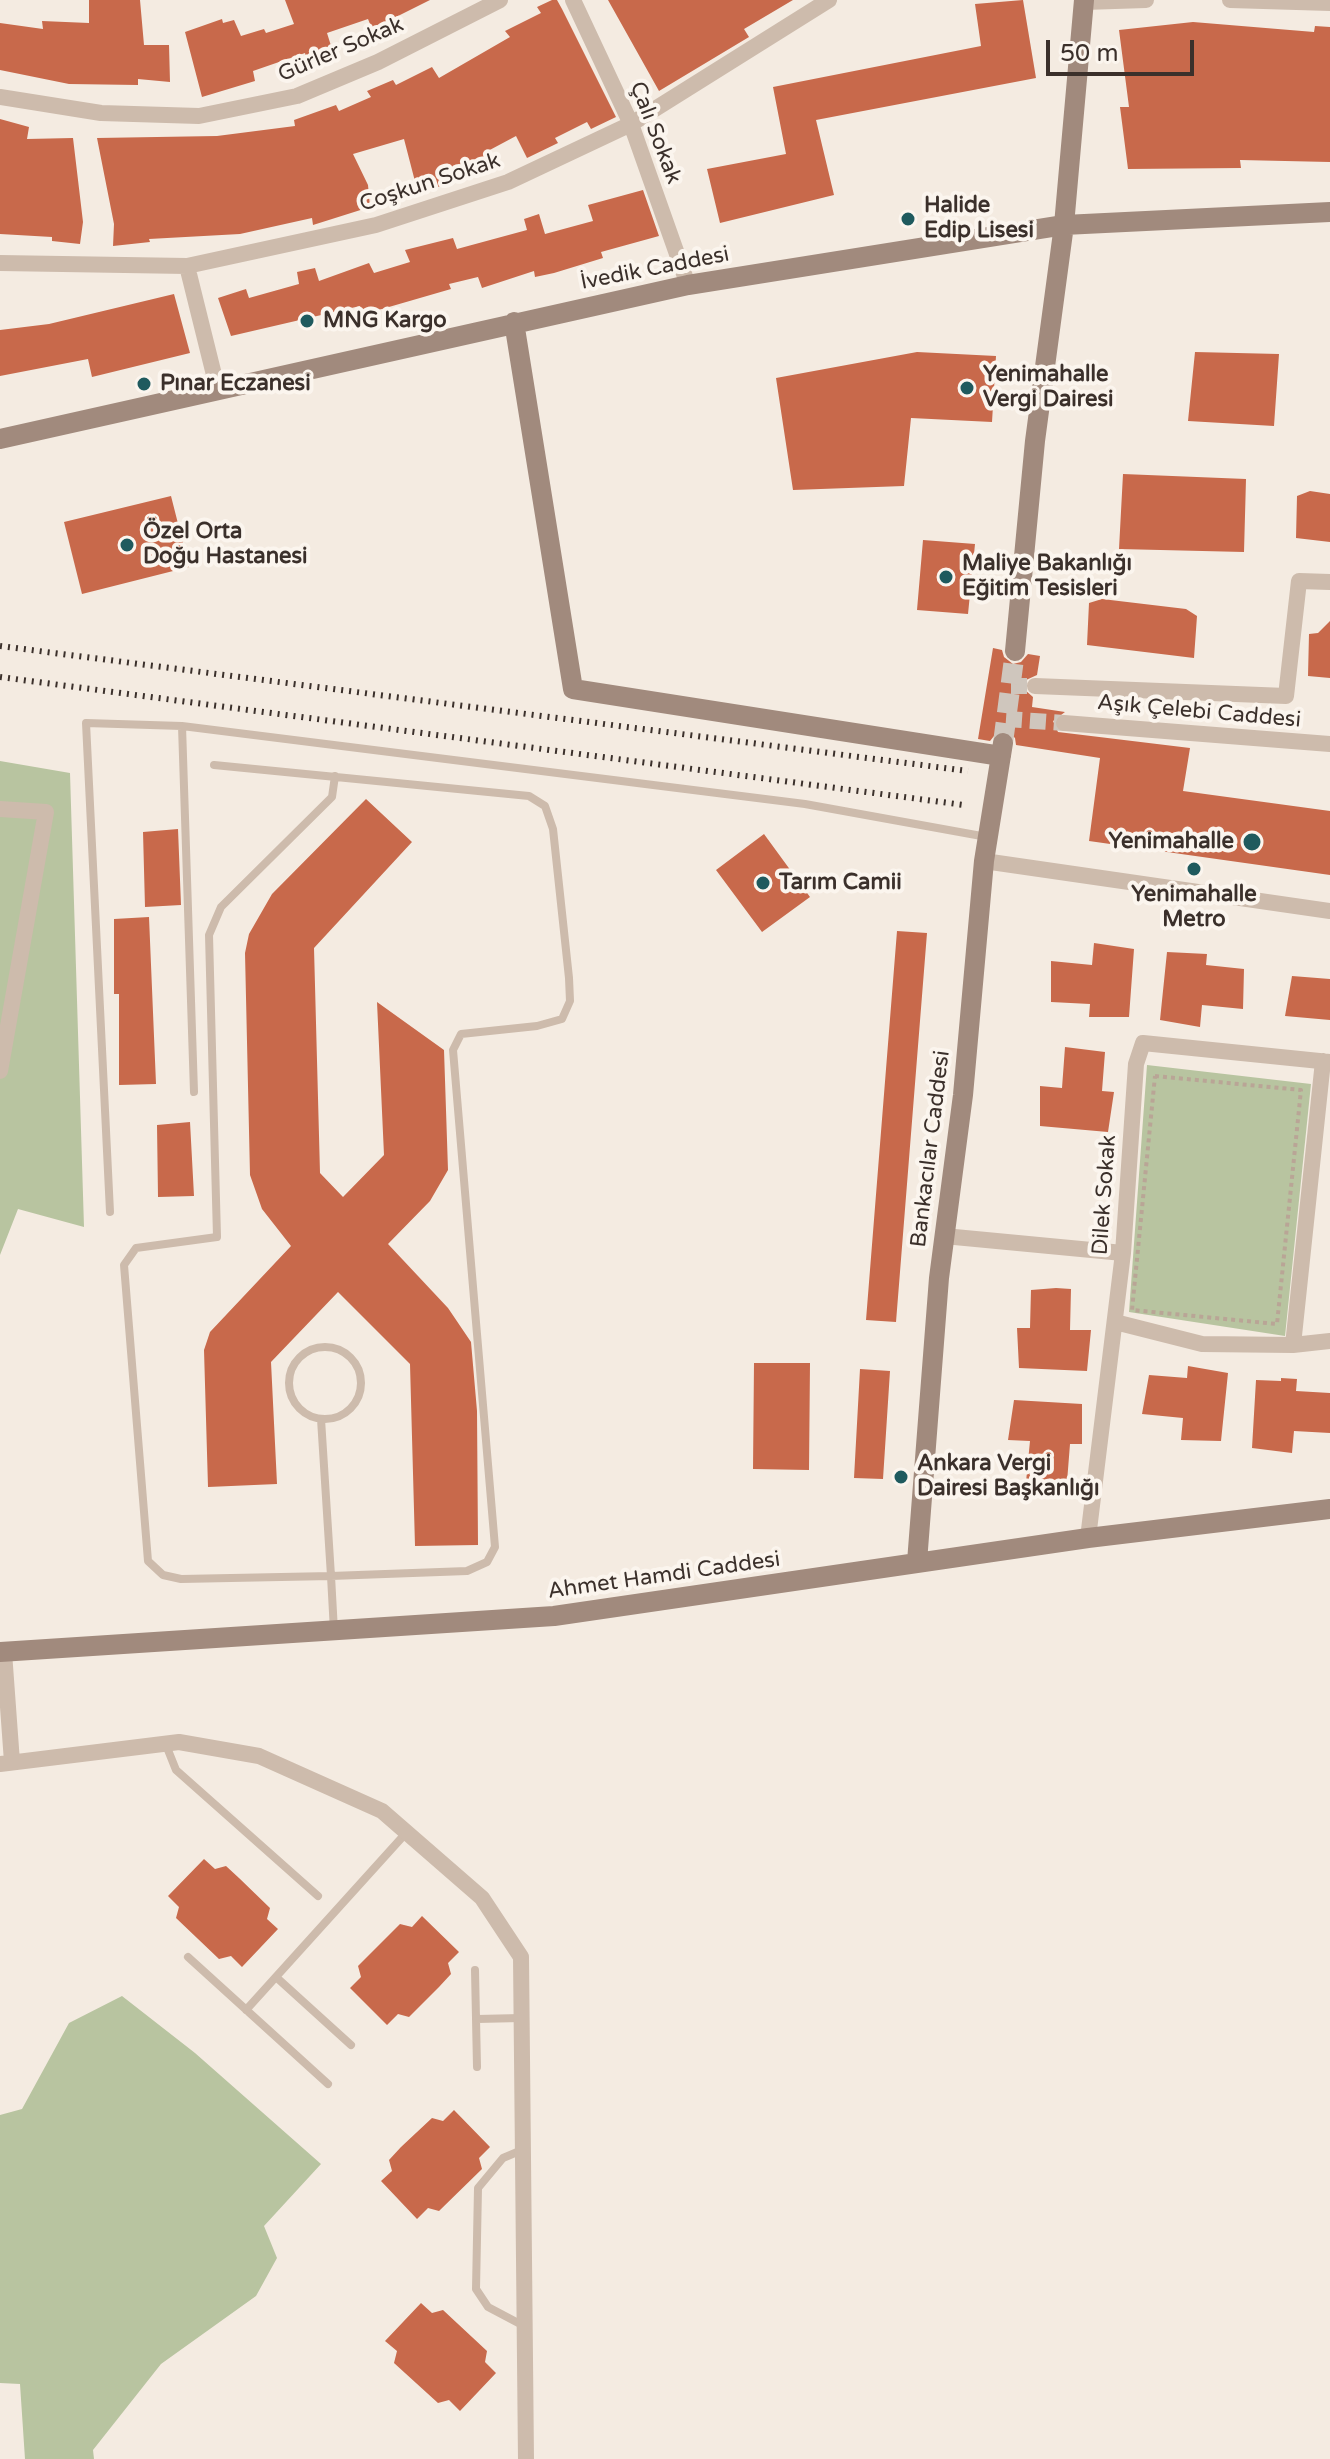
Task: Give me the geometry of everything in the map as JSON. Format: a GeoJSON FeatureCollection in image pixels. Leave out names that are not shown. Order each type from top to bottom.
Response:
{"type":"FeatureCollection","features":[{"type":"Feature","properties":{"kind":"main road"},"geometry":{"type":"LineString","coordinates":[[1015,651],[1035,441],[1064,225],[1084,1]]}},
{"type":"Feature","properties":{"kind":"main road","name":"İvedik Caddesi"},"geometry":{"type":"LineString","coordinates":[[0,439],[688,285],[1064,225],[1330,212]]}},
{"type":"Feature","properties":{"kind":"main road","name":"Bankacılar Caddesi"},"geometry":{"type":"LineString","coordinates":[[514,322],[573,689],[1002,749],[984,861],[963,1095],[944,1236],[917,1562]]}},
{"type":"Feature","properties":{"kind":"main road","name":"Ahmet Hamdi Caddesi"},"geometry":{"type":"LineString","coordinates":[[2,1652],[554,1616],[1088,1538],[1330,1509]]}},
{"type":"Feature","properties":{"kind":"street","name":"Gürler Sokak"},"geometry":{"type":"LineString","coordinates":[[0,97],[101,113],[213,113],[297,96],[378,62],[500,0]]}},
{"type":"Feature","properties":{"kind":"street","name":"Çalı Sokak"},"geometry":{"type":"LineString","coordinates":[[573,0],[631,124],[688,285]]}},
{"type":"Feature","properties":{"kind":"street","name":"Coşkun Sokak"},"geometry":{"type":"LineString","coordinates":[[0,263],[187,266],[376,225],[508,182],[631,124],[829,0]]}},
{"type":"Feature","properties":{"kind":"street"},"geometry":{"type":"LineString","coordinates":[[1084,1],[1146,0]]}},
{"type":"Feature","properties":{"kind":"street"},"geometry":{"type":"LineString","coordinates":[[1230,0],[1330,3]]}},
{"type":"Feature","properties":{"kind":"street"},"geometry":{"type":"LineString","coordinates":[[187,266],[218,391]]}},
{"type":"Feature","properties":{"kind":"street"},"geometry":{"type":"LineString","coordinates":[[1035,686],[1286,696],[1299,581],[1330,582]]}},
{"type":"Feature","properties":{"kind":"street","name":"Aşık Çelebi Caddesi"},"geometry":{"type":"LineString","coordinates":[[1064,723],[1330,744]]}},
{"type":"Feature","properties":{"kind":"street"},"geometry":{"type":"LineString","coordinates":[[0,809],[46,812],[0,1071]]}},
{"type":"Feature","properties":{"kind":"street"},"geometry":{"type":"LineString","coordinates":[[984,861],[1330,911]]}},
{"type":"Feature","properties":{"kind":"street","name":"Dilek Sokak"},"geometry":{"type":"LineString","coordinates":[[1088,1538],[1123,1253],[1136,1064],[1143,1043],[1326,1062]]}},
{"type":"Feature","properties":{"kind":"street"},"geometry":{"type":"LineString","coordinates":[[1293,1345],[1326,1062]]}},
{"type":"Feature","properties":{"kind":"street"},"geometry":{"type":"LineString","coordinates":[[944,1236],[1123,1253]]}},
{"type":"Feature","properties":{"kind":"street"},"geometry":{"type":"LineString","coordinates":[[1115,1322],[1202,1344],[1293,1345],[1330,1341]]}},
{"type":"Feature","properties":{"kind":"street"},"geometry":{"type":"LineString","coordinates":[[2,1652],[6,1763],[179,1742],[259,1756],[382,1811],[482,1898],[521,1957],[526,2459]]}},
{"type":"Feature","properties":{"kind":"lane"},"geometry":{"type":"LineString","coordinates":[[110,1212],[86,723],[182,726],[805,804],[988,837]]}},
{"type":"Feature","properties":{"kind":"lane"},"geometry":{"type":"LineString","coordinates":[[182,726],[194,1092]]}},
{"type":"Feature","properties":{"kind":"lane"},"geometry":{"type":"LineString","coordinates":[[214,765],[335,776],[529,796],[545,806],[553,829],[570,1001],[562,1019],[537,1026],[461,1034],[453,1050],[495,1547],[487,1562],[467,1571],[181,1579],[163,1575],[148,1561],[124,1265],[136,1248],[217,1237],[209,935],[221,907],[332,797],[335,776]]}},
{"type":"Feature","properties":{"kind":"lane"},"geometry":{"type":"LineString","coordinates":[[333,1347],[350,1357],[361,1384],[348,1410],[321,1419],[295,1404],[290,1394],[290,1372],[302,1354],[312,1349],[333,1347]]}},
{"type":"Feature","properties":{"kind":"lane"},"geometry":{"type":"LineString","coordinates":[[321,1419],[335,1631]]}},
{"type":"Feature","properties":{"kind":"lane"},"geometry":{"type":"LineString","coordinates":[[165,1744],[176,1770],[318,1896]]}},
{"type":"Feature","properties":{"kind":"lane"},"geometry":{"type":"LineString","coordinates":[[246,2010],[406,1833]]}},
{"type":"Feature","properties":{"kind":"lane"},"geometry":{"type":"LineString","coordinates":[[188,1957],[328,2084]]}},
{"type":"Feature","properties":{"kind":"lane"},"geometry":{"type":"LineString","coordinates":[[475,1970],[477,2067]]}},
{"type":"Feature","properties":{"kind":"lane"},"geometry":{"type":"LineString","coordinates":[[276,1977],[351,2045]]}},
{"type":"Feature","properties":{"kind":"lane"},"geometry":{"type":"LineString","coordinates":[[477,2019],[521,2018]]}},
{"type":"Feature","properties":{"kind":"lane"},"geometry":{"type":"LineString","coordinates":[[523,2150],[503,2158],[478,2188],[476,2289],[488,2307],[524,2326]]}},
{"type":"Feature","properties":{"kind":"path"},"geometry":{"type":"LineString","coordinates":[[1155,1076],[1301,1090],[1277,1324],[1132,1310],[1155,1076]]}},
{"type":"Feature","properties":{"kind":"green space"},"geometry":{"type":"Polygon","coordinates":[[[0,761],[70,773],[84,1227],[18,1209],[0,1255],[0,761]]]}},
{"type":"Feature","properties":{"kind":"green space"},"geometry":{"type":"Polygon","coordinates":[[[1147,1065],[1311,1084],[1285,1336],[1129,1312],[1147,1065]]]}},
{"type":"Feature","properties":{"kind":"green space"},"geometry":{"type":"Polygon","coordinates":[[[122,1996],[195,2053],[321,2164],[264,2226],[277,2258],[256,2296],[161,2364],[93,2450],[94,2459],[25,2459],[20,2384],[0,2383],[0,2115],[22,2109],[69,2023],[122,1996]]]}},
{"type":"Feature","properties":{"kind":"building"},"geometry":{"type":"Polygon","coordinates":[[[89,0],[140,0],[144,45],[169,45],[170,82],[138,79],[138,85],[69,84],[0,70],[0,23],[43,29],[42,21],[89,23],[89,0]]]}},
{"type":"Feature","properties":{"kind":"building"},"geometry":{"type":"Polygon","coordinates":[[[285,0],[430,0],[372,29],[368,19],[327,33],[332,49],[306,57],[305,53],[253,71],[255,81],[202,97],[185,32],[222,19],[223,23],[234,20],[241,36],[264,29],[266,33],[294,24],[285,0]]]}},
{"type":"Feature","properties":{"kind":"building"},"geometry":{"type":"Polygon","coordinates":[[[557,0],[562,9],[616,117],[591,129],[587,122],[555,138],[558,143],[527,158],[516,136],[486,152],[493,170],[418,193],[404,139],[353,154],[368,185],[370,207],[313,225],[312,218],[240,234],[149,239],[150,242],[113,246],[114,224],[97,138],[217,136],[295,126],[294,120],[336,105],[339,111],[371,97],[367,91],[393,80],[396,85],[432,67],[439,78],[510,37],[505,31],[541,13],[537,7],[557,0]]]}},
{"type":"Feature","properties":{"kind":"building"},"geometry":{"type":"Polygon","coordinates":[[[608,0],[793,0],[744,29],[749,37],[659,91],[608,0]]]}},
{"type":"Feature","properties":{"kind":"building"},"geometry":{"type":"Polygon","coordinates":[[[1023,0],[1036,78],[816,120],[834,195],[720,223],[707,169],[786,154],[773,87],[981,46],[975,4],[1023,0]]]}},
{"type":"Feature","properties":{"kind":"building"},"geometry":{"type":"Polygon","coordinates":[[[1193,22],[1314,32],[1315,26],[1330,27],[1330,162],[1240,160],[1241,168],[1128,169],[1120,107],[1129,107],[1119,30],[1193,22]]]}},
{"type":"Feature","properties":{"kind":"building"},"geometry":{"type":"Polygon","coordinates":[[[0,119],[29,127],[27,139],[73,138],[83,222],[80,244],[52,241],[52,237],[0,234],[0,119]]]}},
{"type":"Feature","properties":{"kind":"building"},"geometry":{"type":"Polygon","coordinates":[[[643,190],[659,236],[601,252],[603,258],[554,273],[535,277],[534,271],[482,288],[478,277],[449,284],[451,289],[382,309],[362,313],[360,306],[231,336],[218,298],[246,289],[249,298],[299,284],[297,272],[315,268],[319,281],[369,263],[374,273],[410,262],[405,250],[453,238],[457,249],[527,230],[524,219],[539,214],[545,234],[593,221],[588,205],[643,190]]]}},
{"type":"Feature","properties":{"kind":"building"},"geometry":{"type":"Polygon","coordinates":[[[174,294],[190,353],[92,377],[88,359],[0,376],[0,330],[49,324],[174,294]]]}},
{"type":"Feature","properties":{"kind":"building"},"geometry":{"type":"Polygon","coordinates":[[[917,352],[996,356],[992,422],[911,418],[904,486],[793,490],[776,378],[917,352]]]}},
{"type":"Feature","properties":{"kind":"building"},"geometry":{"type":"Polygon","coordinates":[[[1195,352],[1279,354],[1274,426],[1188,421],[1195,352]]]}},
{"type":"Feature","properties":{"kind":"building"},"geometry":{"type":"Polygon","coordinates":[[[1123,474],[1246,479],[1244,552],[1119,549],[1123,474]]]}},
{"type":"Feature","properties":{"kind":"building"},"geometry":{"type":"Polygon","coordinates":[[[1310,491],[1330,494],[1330,542],[1296,538],[1297,496],[1310,491]]]}},
{"type":"Feature","properties":{"kind":"building","name":"Özel Orta Doğu Hastanesi"},"geometry":{"type":"Polygon","coordinates":[[[171,496],[189,567],[82,594],[64,522],[171,496]]]}},
{"type":"Feature","properties":{"kind":"building","name":"Maliye Bakanlığı Eğitim Tesisleri"},"geometry":{"type":"Polygon","coordinates":[[[923,540],[975,544],[968,614],[917,610],[923,540]]]}},
{"type":"Feature","properties":{"kind":"building"},"geometry":{"type":"Polygon","coordinates":[[[1102,599],[1186,609],[1197,616],[1194,658],[1087,645],[1089,603],[1102,599]]]}},
{"type":"Feature","properties":{"kind":"building"},"geometry":{"type":"Polygon","coordinates":[[[1330,621],[1330,678],[1308,676],[1309,634],[1318,633],[1330,621]]]}},
{"type":"Feature","properties":{"kind":"building"},"geometry":{"type":"Polygon","coordinates":[[[993,648],[1002,650],[1004,657],[1013,664],[1021,662],[1028,654],[1040,656],[1037,675],[1026,680],[1025,690],[1033,697],[1032,707],[1065,712],[1053,721],[1058,732],[1190,748],[1183,791],[1330,811],[1330,875],[1089,841],[1100,758],[1016,745],[1015,738],[1006,730],[998,731],[990,741],[978,739],[993,648]]]}},
{"type":"Feature","properties":{"kind":"building"},"geometry":{"type":"Polygon","coordinates":[[[366,799],[412,842],[314,948],[320,1173],[343,1197],[384,1155],[377,1002],[444,1050],[448,1170],[430,1201],[388,1244],[448,1308],[471,1342],[477,1411],[478,1545],[415,1546],[410,1364],[338,1292],[271,1362],[277,1484],[208,1487],[204,1350],[210,1332],[291,1246],[262,1209],[250,1175],[245,953],[249,934],[272,894],[366,799]]]}},
{"type":"Feature","properties":{"kind":"building"},"geometry":{"type":"Polygon","coordinates":[[[178,829],[181,905],[145,907],[143,832],[178,829]]]}},
{"type":"Feature","properties":{"kind":"building","name":"Tarım Camii"},"geometry":{"type":"Polygon","coordinates":[[[764,834],[810,897],[762,932],[716,870],[764,834]]]}},
{"type":"Feature","properties":{"kind":"building"},"geometry":{"type":"Polygon","coordinates":[[[149,917],[156,1084],[119,1085],[119,994],[114,994],[114,919],[149,917]]]}},
{"type":"Feature","properties":{"kind":"building"},"geometry":{"type":"Polygon","coordinates":[[[897,931],[927,933],[896,1322],[866,1320],[897,931]]]}},
{"type":"Feature","properties":{"kind":"building"},"geometry":{"type":"Polygon","coordinates":[[[1094,943],[1134,949],[1129,1017],[1089,1017],[1090,1004],[1051,1002],[1051,961],[1092,965],[1094,943]]]}},
{"type":"Feature","properties":{"kind":"building"},"geometry":{"type":"Polygon","coordinates":[[[1167,952],[1207,954],[1206,965],[1244,969],[1243,1009],[1202,1005],[1200,1027],[1160,1020],[1167,952]]]}},
{"type":"Feature","properties":{"kind":"building"},"geometry":{"type":"Polygon","coordinates":[[[1292,976],[1330,979],[1330,1020],[1285,1016],[1292,976]]]}},
{"type":"Feature","properties":{"kind":"building"},"geometry":{"type":"Polygon","coordinates":[[[1065,1047],[1105,1052],[1102,1091],[1114,1092],[1108,1132],[1040,1126],[1040,1086],[1062,1088],[1065,1047]]]}},
{"type":"Feature","properties":{"kind":"building"},"geometry":{"type":"Polygon","coordinates":[[[190,1122],[194,1196],[158,1197],[157,1125],[190,1122]]]}},
{"type":"Feature","properties":{"kind":"building"},"geometry":{"type":"Polygon","coordinates":[[[1071,1289],[1070,1330],[1091,1330],[1087,1371],[1019,1368],[1017,1328],[1030,1328],[1031,1290],[1071,1289]]]}},
{"type":"Feature","properties":{"kind":"building"},"geometry":{"type":"Polygon","coordinates":[[[754,1363],[810,1363],[809,1470],[753,1469],[754,1363]]]}},
{"type":"Feature","properties":{"kind":"building"},"geometry":{"type":"Polygon","coordinates":[[[1188,1366],[1228,1373],[1221,1441],[1181,1440],[1183,1418],[1142,1414],[1149,1375],[1187,1378],[1188,1366]]]}},
{"type":"Feature","properties":{"kind":"building"},"geometry":{"type":"Polygon","coordinates":[[[860,1369],[890,1371],[883,1479],[854,1478],[860,1369]]]}},
{"type":"Feature","properties":{"kind":"building"},"geometry":{"type":"Polygon","coordinates":[[[1281,1378],[1297,1379],[1296,1391],[1330,1393],[1330,1433],[1294,1431],[1292,1453],[1252,1448],[1256,1380],[1281,1381],[1281,1378]]]}},
{"type":"Feature","properties":{"kind":"building"},"geometry":{"type":"Polygon","coordinates":[[[1014,1400],[1082,1404],[1082,1444],[1070,1444],[1067,1482],[1026,1482],[1030,1441],[1008,1440],[1014,1400]]]}},
{"type":"Feature","properties":{"kind":"building"},"geometry":{"type":"Polygon","coordinates":[[[204,1859],[215,1869],[226,1866],[239,1878],[270,1908],[267,1919],[278,1929],[242,1967],[231,1956],[219,1959],[176,1918],[179,1907],[168,1896],[204,1859]]]}},
{"type":"Feature","properties":{"kind":"building"},"geometry":{"type":"Polygon","coordinates":[[[422,1916],[459,1952],[448,1963],[451,1974],[439,1987],[409,2017],[398,2014],[387,2025],[350,1988],[361,1977],[358,1966],[400,1924],[412,1927],[422,1916]]]}},
{"type":"Feature","properties":{"kind":"building"},"geometry":{"type":"Polygon","coordinates":[[[454,2110],[490,2147],[479,2158],[482,2169],[439,2211],[428,2208],[417,2219],[381,2181],[392,2171],[389,2160],[401,2147],[432,2118],[443,2121],[454,2110]]]}},
{"type":"Feature","properties":{"kind":"building"},"geometry":{"type":"Polygon","coordinates":[[[421,2303],[432,2313],[443,2310],[487,2351],[485,2362],[496,2373],[460,2411],[449,2400],[438,2403],[394,2363],[397,2351],[385,2341],[421,2303]]]}},
{"type":"Feature","properties":{"kind":"tunnel"},"geometry":{"type":"LineString","coordinates":[[1003,743],[1015,651]]}},
{"type":"Feature","properties":{"kind":"tunnel"},"geometry":{"type":"LineString","coordinates":[[1011,686],[1035,686]]}},
{"type":"Feature","properties":{"kind":"tunnel"},"geometry":{"type":"LineString","coordinates":[[1006,719],[1064,723]]}},
{"type":"Feature","properties":{"kind":"railway"},"geometry":{"type":"LineString","coordinates":[[0,646],[968,771]]}},
{"type":"Feature","properties":{"kind":"railway"},"geometry":{"type":"LineString","coordinates":[[0,677],[964,805]]}},
{"type":"Feature","properties":{"kind":"place","name":"Halide Edip Lisesi"},"geometry":{"type":"Point","coordinates":[908,219]}},
{"type":"Feature","properties":{"kind":"place","name":"MNG Kargo"},"geometry":{"type":"Point","coordinates":[307,321]}},
{"type":"Feature","properties":{"kind":"place","name":"Pınar Eczanesi"},"geometry":{"type":"Point","coordinates":[144,384]}},
{"type":"Feature","properties":{"kind":"place","name":"Yenimahalle Vergi Dairesi"},"geometry":{"type":"Point","coordinates":[967,388]}},
{"type":"Feature","properties":{"kind":"place","name":"Özel Orta Doğu Hastanesi"},"geometry":{"type":"Point","coordinates":[127,545]}},
{"type":"Feature","properties":{"kind":"place","name":"Maliye Bakanlığı Eğitim Tesisleri"},"geometry":{"type":"Point","coordinates":[946,577]}},
{"type":"Feature","properties":{"kind":"place","name":"Yenimahalle"},"geometry":{"type":"Point","coordinates":[1252,842]}},
{"type":"Feature","properties":{"kind":"place","name":"Yenimahalle Metro"},"geometry":{"type":"Point","coordinates":[1194,869]}},
{"type":"Feature","properties":{"kind":"place","name":"Tarım Camii"},"geometry":{"type":"Point","coordinates":[763,883]}},
{"type":"Feature","properties":{"kind":"place","name":"Ankara Vergi Dairesi Başkanlığı"},"geometry":{"type":"Point","coordinates":[901,1477]}}]}
